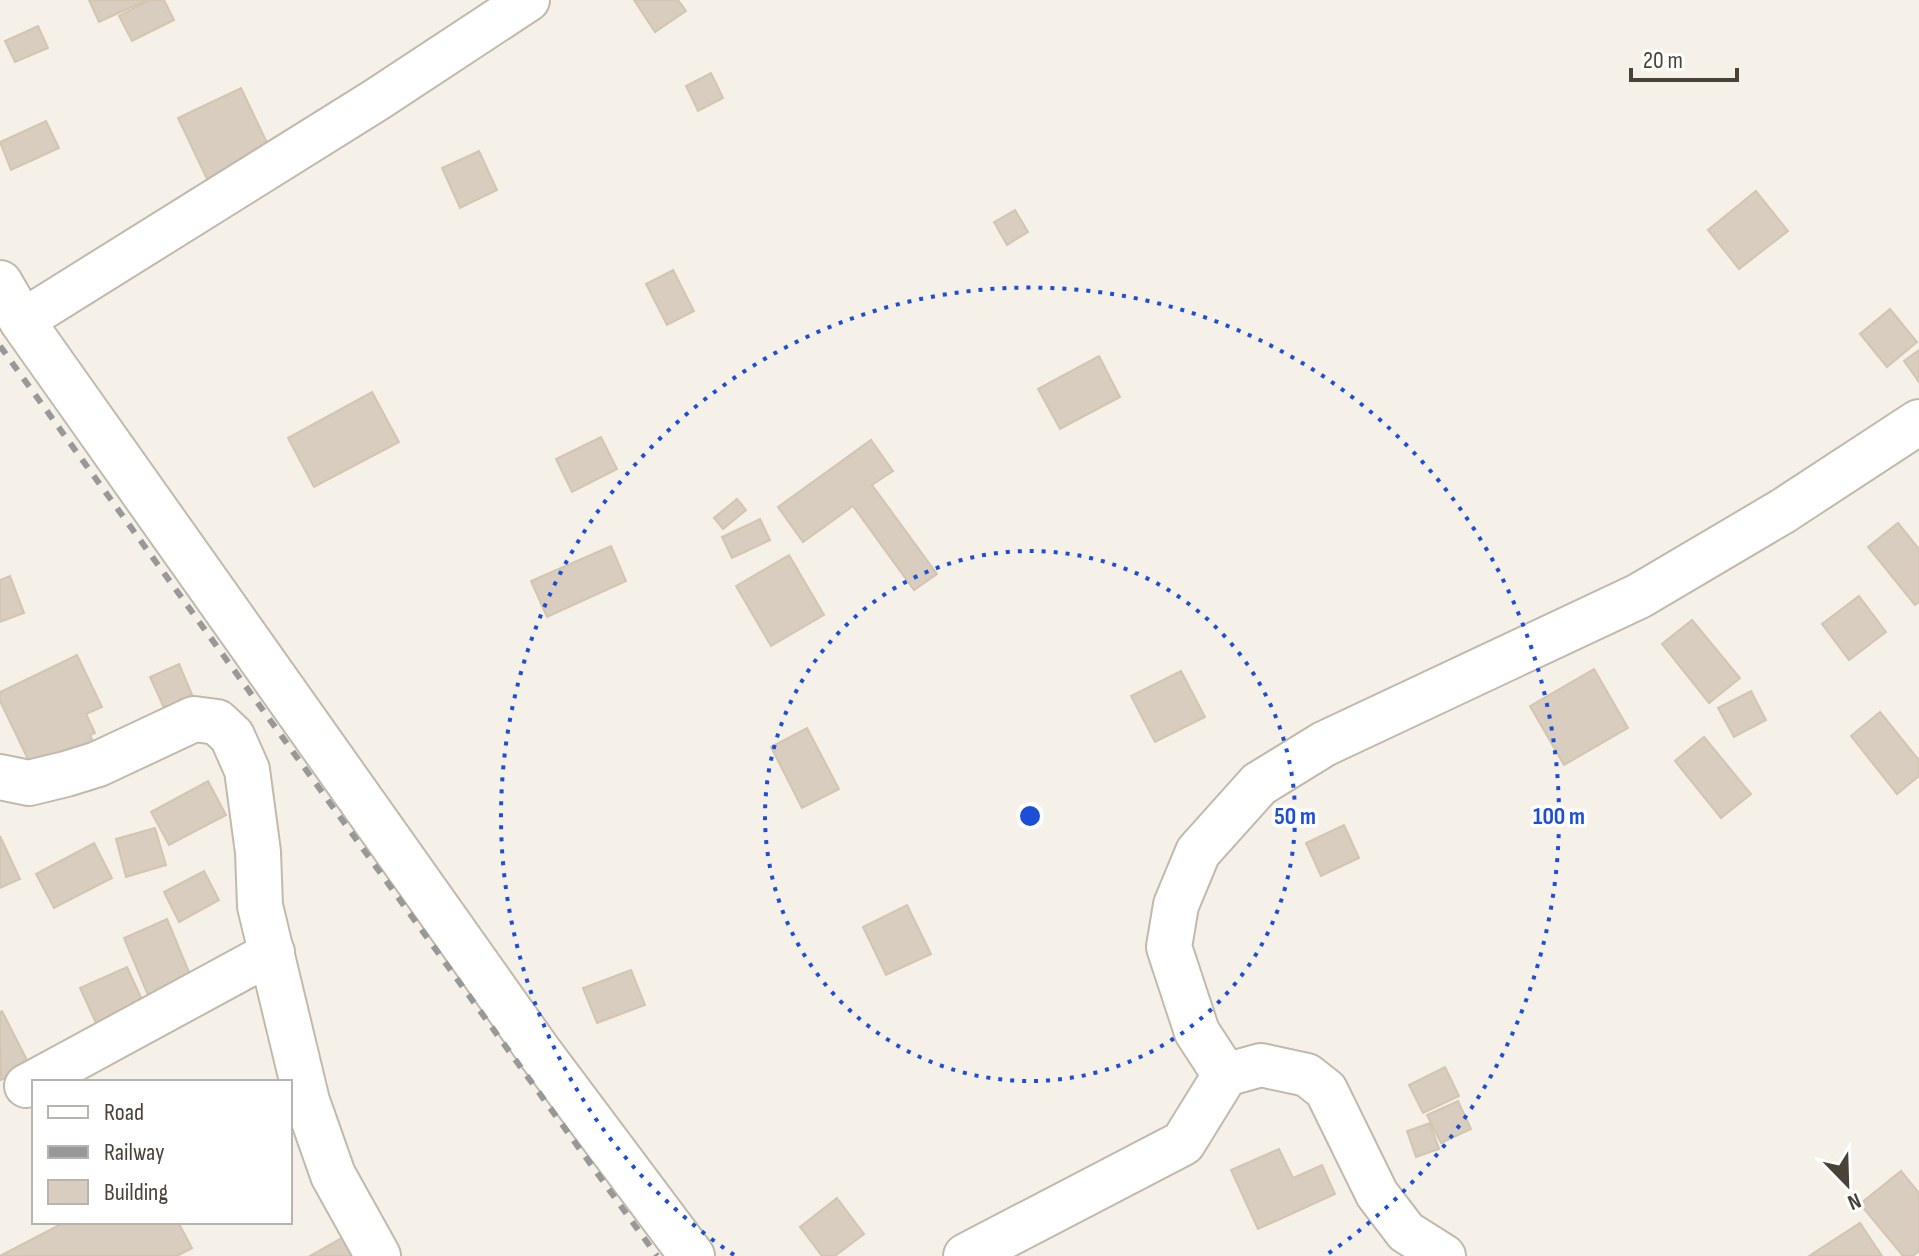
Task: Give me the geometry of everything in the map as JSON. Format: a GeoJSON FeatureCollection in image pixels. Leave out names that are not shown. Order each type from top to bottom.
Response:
{"type":"FeatureCollection","features":[{"type":"Feature","properties":{"kind":"street"},"geometry":{"type":"LineString","coordinates":[[22,321],[376,100],[528,0]]}},
{"type":"Feature","properties":{"kind":"street"},"geometry":{"type":"LineString","coordinates":[[0,283],[22,321],[540,1053],[692,1256]]}},
{"type":"Feature","properties":{"kind":"street"},"geometry":{"type":"LineString","coordinates":[[1225,1075],[1197,1032],[1169,947],[1176,905],[1198,852],[1259,784],[1324,744],[1639,596],[1783,511],[1919,422]]}},
{"type":"Feature","properties":{"kind":"street"},"geometry":{"type":"LineString","coordinates":[[0,777],[29,783],[66,774],[98,764],[194,719],[217,722],[232,736],[247,770],[258,852],[260,906],[312,1116],[333,1175],[378,1256]]}},
{"type":"Feature","properties":{"kind":"street"},"geometry":{"type":"LineString","coordinates":[[37,1080],[273,952]]}},
{"type":"Feature","properties":{"kind":"street"},"geometry":{"type":"LineString","coordinates":[[966,1256],[1183,1143],[1225,1075],[1261,1065],[1307,1075],[1326,1090],[1377,1194],[1406,1232],[1444,1256]]}},
{"type":"Feature","properties":{"kind":"street"},"geometry":{"type":"LineString","coordinates":[[26,1086],[32,1083]]}},
{"type":"Feature","properties":{"kind":"building"},"geometry":{"type":"Polygon","coordinates":[[[89,0],[147,0],[99,22],[89,0]]]}},
{"type":"Feature","properties":{"kind":"building"},"geometry":{"type":"Polygon","coordinates":[[[150,0],[164,0],[174,20],[132,41],[119,16],[150,0]]]}},
{"type":"Feature","properties":{"kind":"building"},"geometry":{"type":"Polygon","coordinates":[[[634,0],[678,0],[686,11],[655,32],[634,0]]]}},
{"type":"Feature","properties":{"kind":"building"},"geometry":{"type":"Polygon","coordinates":[[[38,26],[48,48],[15,62],[5,41],[38,26]]]}},
{"type":"Feature","properties":{"kind":"building"},"geometry":{"type":"Polygon","coordinates":[[[711,73],[723,98],[698,111],[686,86],[711,73]]]}},
{"type":"Feature","properties":{"kind":"building"},"geometry":{"type":"Polygon","coordinates":[[[241,88],[270,149],[207,179],[178,118],[241,88]]]}},
{"type":"Feature","properties":{"kind":"building"},"geometry":{"type":"Polygon","coordinates":[[[46,121],[59,148],[11,170],[0,142],[46,121]]]}},
{"type":"Feature","properties":{"kind":"building"},"geometry":{"type":"Polygon","coordinates":[[[479,151],[497,190],[460,208],[442,168],[479,151]]]}},
{"type":"Feature","properties":{"kind":"building"},"geometry":{"type":"Polygon","coordinates":[[[1756,191],[1788,231],[1739,269],[1708,230],[1756,191]]]}},
{"type":"Feature","properties":{"kind":"building"},"geometry":{"type":"Polygon","coordinates":[[[1015,210],[1028,232],[1007,245],[994,222],[1015,210]]]}},
{"type":"Feature","properties":{"kind":"building"},"geometry":{"type":"Polygon","coordinates":[[[673,270],[694,311],[667,325],[646,284],[673,270]]]}},
{"type":"Feature","properties":{"kind":"building"},"geometry":{"type":"Polygon","coordinates":[[[1890,309],[1917,342],[1887,367],[1860,334],[1890,309]]]}},
{"type":"Feature","properties":{"kind":"building"},"geometry":{"type":"Polygon","coordinates":[[[1919,350],[1919,382],[1904,361],[1919,350]]]}},
{"type":"Feature","properties":{"kind":"building"},"geometry":{"type":"Polygon","coordinates":[[[1099,356],[1120,397],[1060,429],[1038,389],[1099,356]]]}},
{"type":"Feature","properties":{"kind":"building"},"geometry":{"type":"Polygon","coordinates":[[[372,392],[399,442],[314,487],[288,438],[372,392]]]}},
{"type":"Feature","properties":{"kind":"building"},"geometry":{"type":"Polygon","coordinates":[[[601,437],[617,469],[572,492],[556,459],[601,437]]]}},
{"type":"Feature","properties":{"kind":"building"},"geometry":{"type":"Polygon","coordinates":[[[871,440],[893,471],[872,485],[937,574],[914,590],[853,506],[803,542],[778,507],[871,440]]]}},
{"type":"Feature","properties":{"kind":"building"},"geometry":{"type":"Polygon","coordinates":[[[737,499],[746,510],[723,529],[714,518],[737,499]]]}},
{"type":"Feature","properties":{"kind":"building"},"geometry":{"type":"Polygon","coordinates":[[[760,519],[770,540],[732,558],[722,537],[760,519]]]}},
{"type":"Feature","properties":{"kind":"building"},"geometry":{"type":"Polygon","coordinates":[[[1898,523],[1919,549],[1919,602],[1915,605],[1868,547],[1898,523]]]}},
{"type":"Feature","properties":{"kind":"building"},"geometry":{"type":"Polygon","coordinates":[[[611,546],[626,581],[547,617],[531,581],[611,546]]]}},
{"type":"Feature","properties":{"kind":"building"},"geometry":{"type":"Polygon","coordinates":[[[789,555],[824,615],[771,646],[736,586],[789,555]]]}},
{"type":"Feature","properties":{"kind":"building"},"geometry":{"type":"Polygon","coordinates":[[[10,576],[24,613],[0,622],[0,580],[10,576]]]}},
{"type":"Feature","properties":{"kind":"building"},"geometry":{"type":"Polygon","coordinates":[[[1859,596],[1886,632],[1849,660],[1822,624],[1859,596]]]}},
{"type":"Feature","properties":{"kind":"building"},"geometry":{"type":"Polygon","coordinates":[[[1692,620],[1740,678],[1709,703],[1662,644],[1692,620]]]}},
{"type":"Feature","properties":{"kind":"building"},"geometry":{"type":"Polygon","coordinates":[[[77,655],[102,707],[86,714],[95,733],[90,735],[97,750],[37,778],[0,701],[0,692],[77,655]]]}},
{"type":"Feature","properties":{"kind":"building"},"geometry":{"type":"Polygon","coordinates":[[[179,664],[193,697],[165,710],[150,677],[179,664]]]}},
{"type":"Feature","properties":{"kind":"building"},"geometry":{"type":"Polygon","coordinates":[[[1594,669],[1628,728],[1564,765],[1530,706],[1594,669]]]}},
{"type":"Feature","properties":{"kind":"building"},"geometry":{"type":"Polygon","coordinates":[[[1181,671],[1205,717],[1155,742],[1131,696],[1181,671]]]}},
{"type":"Feature","properties":{"kind":"building"},"geometry":{"type":"Polygon","coordinates":[[[1751,691],[1766,720],[1734,737],[1718,708],[1751,691]]]}},
{"type":"Feature","properties":{"kind":"building"},"geometry":{"type":"Polygon","coordinates":[[[1880,712],[1919,760],[1919,776],[1897,794],[1851,736],[1880,712]]]}},
{"type":"Feature","properties":{"kind":"building"},"geometry":{"type":"Polygon","coordinates":[[[807,728],[839,789],[802,808],[771,747],[807,728]]]}},
{"type":"Feature","properties":{"kind":"building"},"geometry":{"type":"Polygon","coordinates":[[[1704,737],[1751,794],[1721,818],[1675,761],[1704,737]]]}},
{"type":"Feature","properties":{"kind":"building"},"geometry":{"type":"Polygon","coordinates":[[[208,781],[226,815],[169,845],[151,812],[208,781]]]}},
{"type":"Feature","properties":{"kind":"building"},"geometry":{"type":"Polygon","coordinates":[[[1344,825],[1359,858],[1321,876],[1306,843],[1344,825]]]}},
{"type":"Feature","properties":{"kind":"building"},"geometry":{"type":"Polygon","coordinates":[[[155,828],[166,865],[126,877],[116,839],[155,828]]]}},
{"type":"Feature","properties":{"kind":"building"},"geometry":{"type":"Polygon","coordinates":[[[0,836],[20,879],[0,888],[0,836]]]}},
{"type":"Feature","properties":{"kind":"building"},"geometry":{"type":"Polygon","coordinates":[[[94,843],[112,878],[54,908],[36,874],[94,843]]]}},
{"type":"Feature","properties":{"kind":"building"},"geometry":{"type":"Polygon","coordinates":[[[204,871],[219,900],[179,922],[164,892],[204,871]]]}},
{"type":"Feature","properties":{"kind":"building"},"geometry":{"type":"Polygon","coordinates":[[[907,905],[931,954],[886,975],[863,927],[907,905]]]}},
{"type":"Feature","properties":{"kind":"building"},"geometry":{"type":"Polygon","coordinates":[[[167,919],[196,989],[153,1007],[124,938],[167,919]]]}},
{"type":"Feature","properties":{"kind":"building"},"geometry":{"type":"Polygon","coordinates":[[[127,967],[149,1015],[102,1036],[80,988],[127,967]]]}},
{"type":"Feature","properties":{"kind":"building"},"geometry":{"type":"Polygon","coordinates":[[[631,970],[645,1005],[597,1023],[583,988],[631,970]]]}},
{"type":"Feature","properties":{"kind":"building"},"geometry":{"type":"Polygon","coordinates":[[[0,1012],[30,1066],[1,1080],[0,1012]]]}},
{"type":"Feature","properties":{"kind":"building"},"geometry":{"type":"Polygon","coordinates":[[[1445,1067],[1459,1096],[1423,1113],[1409,1085],[1445,1067]]]}},
{"type":"Feature","properties":{"kind":"building"},"geometry":{"type":"Polygon","coordinates":[[[1458,1101],[1471,1129],[1441,1143],[1427,1115],[1458,1101]]]}},
{"type":"Feature","properties":{"kind":"building"},"geometry":{"type":"Polygon","coordinates":[[[1430,1123],[1439,1149],[1416,1157],[1407,1131],[1430,1123]]]}},
{"type":"Feature","properties":{"kind":"building"},"geometry":{"type":"Polygon","coordinates":[[[1279,1149],[1293,1178],[1322,1165],[1335,1194],[1258,1229],[1231,1170],[1279,1149]]]}},
{"type":"Feature","properties":{"kind":"building"},"geometry":{"type":"Polygon","coordinates":[[[1901,1171],[1919,1193],[1919,1251],[1913,1256],[1903,1256],[1860,1204],[1901,1171]]]}},
{"type":"Feature","properties":{"kind":"building"},"geometry":{"type":"Polygon","coordinates":[[[837,1198],[864,1234],[835,1256],[822,1256],[800,1227],[837,1198]]]}},
{"type":"Feature","properties":{"kind":"building"},"geometry":{"type":"Polygon","coordinates":[[[1860,1223],[1882,1256],[1809,1256],[1860,1223]]]}},
{"type":"Feature","properties":{"kind":"building"},"geometry":{"type":"Polygon","coordinates":[[[61,1224],[179,1224],[192,1248],[177,1256],[0,1256],[61,1224]]]}},
{"type":"Feature","properties":{"kind":"building"},"geometry":{"type":"Polygon","coordinates":[[[345,1236],[356,1256],[310,1256],[345,1236]]]}},
{"type":"Feature","properties":{"kind":"railway"},"geometry":{"type":"LineString","coordinates":[[0,346],[657,1256]]}}]}
